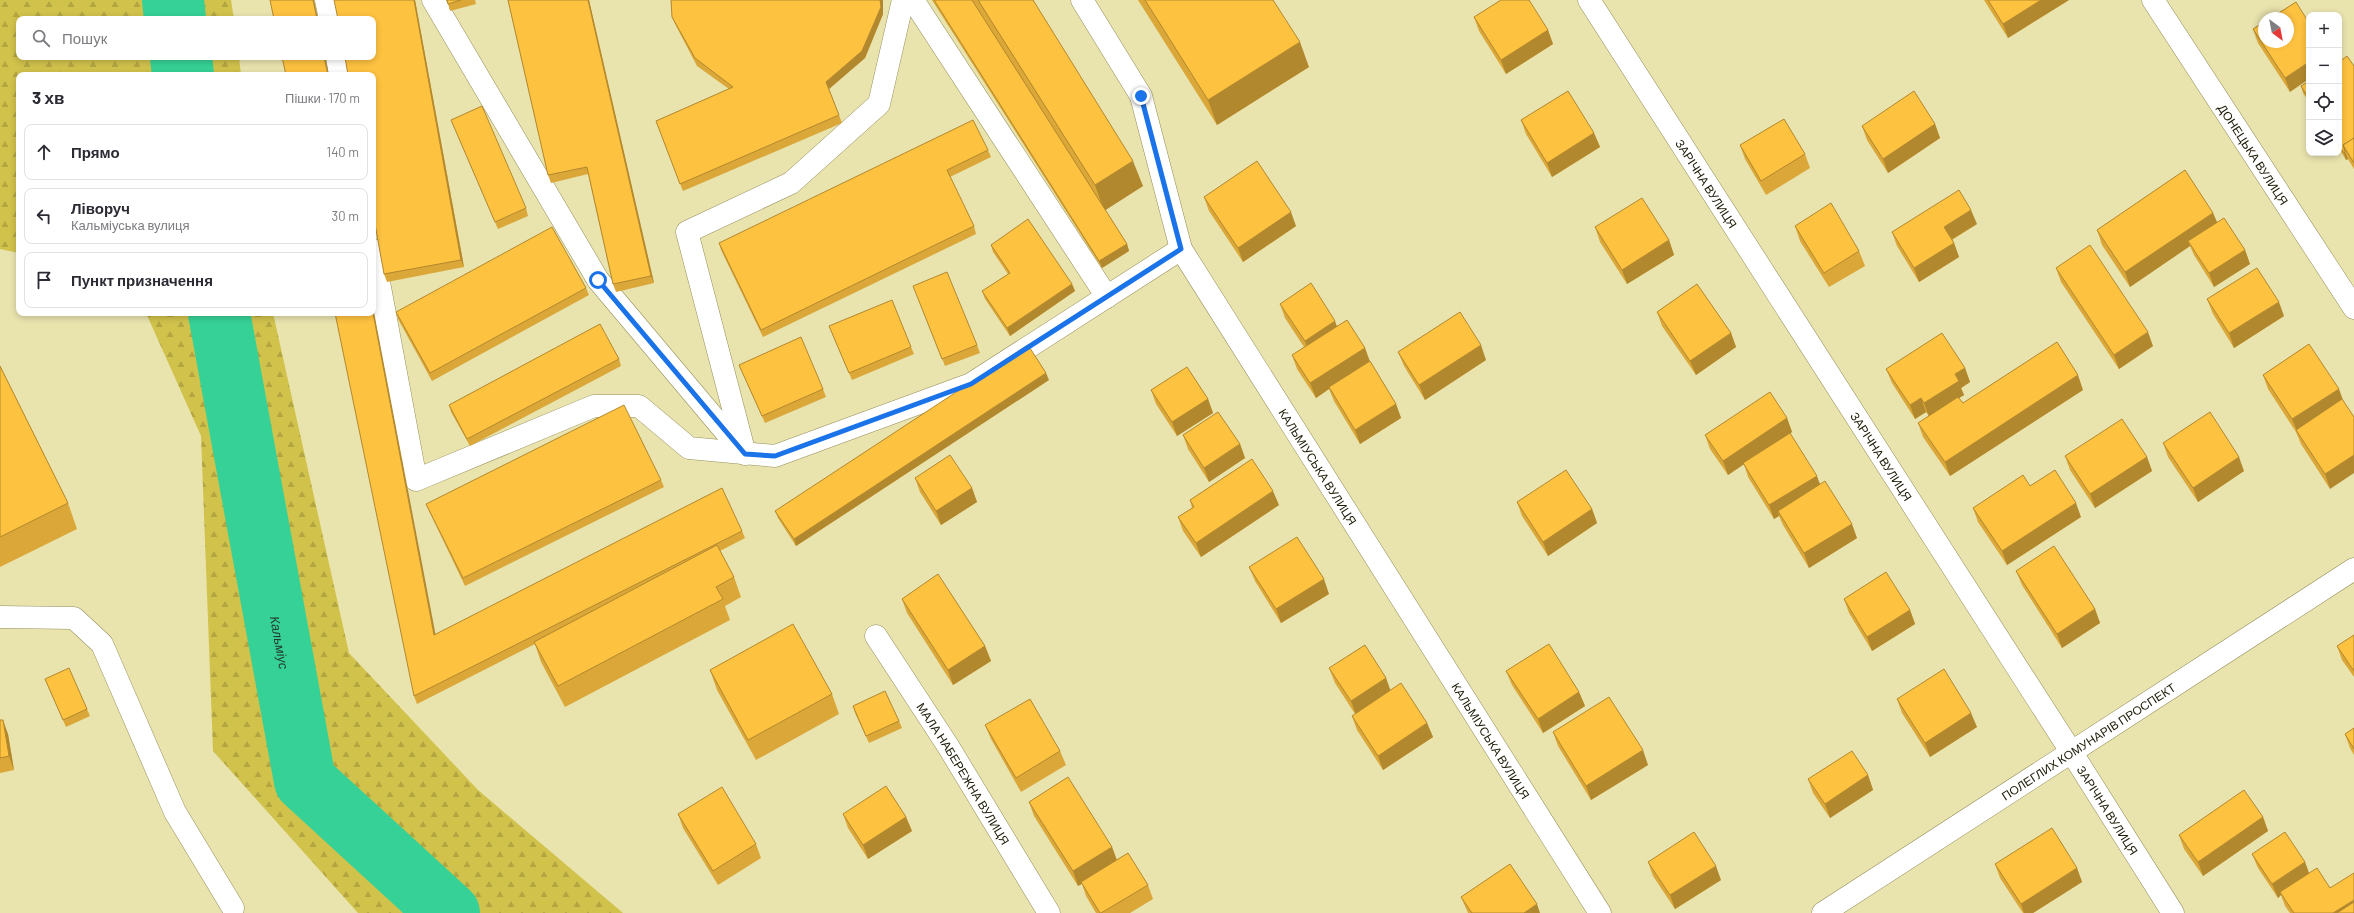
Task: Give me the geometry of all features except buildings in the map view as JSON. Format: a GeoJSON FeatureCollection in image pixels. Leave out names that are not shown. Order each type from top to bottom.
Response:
{"type":"FeatureCollection","features":[{"type":"Feature","properties":{"kind":"street"},"geometry":{"type":"LineString","coordinates":[[326,0],[329,16]]}},
{"type":"Feature","properties":{"kind":"street"},"geometry":{"type":"LineString","coordinates":[[433,0],[598,280],[745,454]]}},
{"type":"Feature","properties":{"kind":"street"},"geometry":{"type":"LineString","coordinates":[[745,454],[687,232],[791,183],[879,104],[903,0]]}},
{"type":"Feature","properties":{"kind":"street"},"geometry":{"type":"LineString","coordinates":[[913,0],[1107,297]]}},
{"type":"Feature","properties":{"kind":"street","name":"КАЛЬМІУСЬКА ВУЛИЦЯ"},"geometry":{"type":"LineString","coordinates":[[1082,0],[1141,96],[1181,249],[1600,913]]}},
{"type":"Feature","properties":{"kind":"street","name":"ЗАРІЧНА ВУЛИЦЯ"},"geometry":{"type":"LineString","coordinates":[[1589,0],[2072,753],[2172,913]]}},
{"type":"Feature","properties":{"kind":"street","name":"ДОНЕЦЬКА ВУЛИЦЯ"},"geometry":{"type":"LineString","coordinates":[[2153,0],[2354,308]]}},
{"type":"Feature","properties":{"kind":"street"},"geometry":{"type":"LineString","coordinates":[[338,60],[340,72]]}},
{"type":"Feature","properties":{"kind":"street"},"geometry":{"type":"LineString","coordinates":[[376,266],[416,480],[594,406],[639,406],[689,448],[775,456],[971,384],[1181,249]]}},
{"type":"Feature","properties":{"kind":"street","name":"ПОЛЕГЛИХ КОМУНАРІВ ПРОСПЕКТ"},"geometry":{"type":"LineString","coordinates":[[1823,913],[2354,570]]}},
{"type":"Feature","properties":{"kind":"street"},"geometry":{"type":"LineString","coordinates":[[0,617],[74,618],[102,644],[175,812],[233,908]]}},
{"type":"Feature","properties":{"kind":"street","name":"МАЛА НАБЕРЕЖНА ВУЛИЦЯ"},"geometry":{"type":"LineString","coordinates":[[876,636],[948,746],[1049,913]]}},
{"type":"Feature","properties":{"kind":"green space"},"geometry":{"type":"Polygon","coordinates":[[[0,0],[231,0],[234,16],[16,16],[16,60],[239,60],[241,72],[16,72],[16,252],[0,249],[0,0]]]}},
{"type":"Feature","properties":{"kind":"green space"},"geometry":{"type":"Polygon","coordinates":[[[147,316],[274,316],[349,653],[478,790],[623,913],[358,913],[213,751],[201,436],[147,316]]]}},
{"type":"Feature","properties":{"kind":"waterway","name":"Кальміус"},"geometry":{"type":"LineString","coordinates":[[173,0],[175,16]]}},
{"type":"Feature","properties":{"kind":"waterway","name":"Кальміус"},"geometry":{"type":"LineString","coordinates":[[181,60],[183,72]]}},
{"type":"Feature","properties":{"kind":"waterway","name":"Кальміус"},"geometry":{"type":"LineString","coordinates":[[220,316],[305,781],[449,913]]}},
{"type":"Feature","properties":{"kind":"route"},"geometry":{"type":"LineString","coordinates":[[598,280],[745,454],[775,456],[971,384],[1181,249],[1141,96]]}}]}
